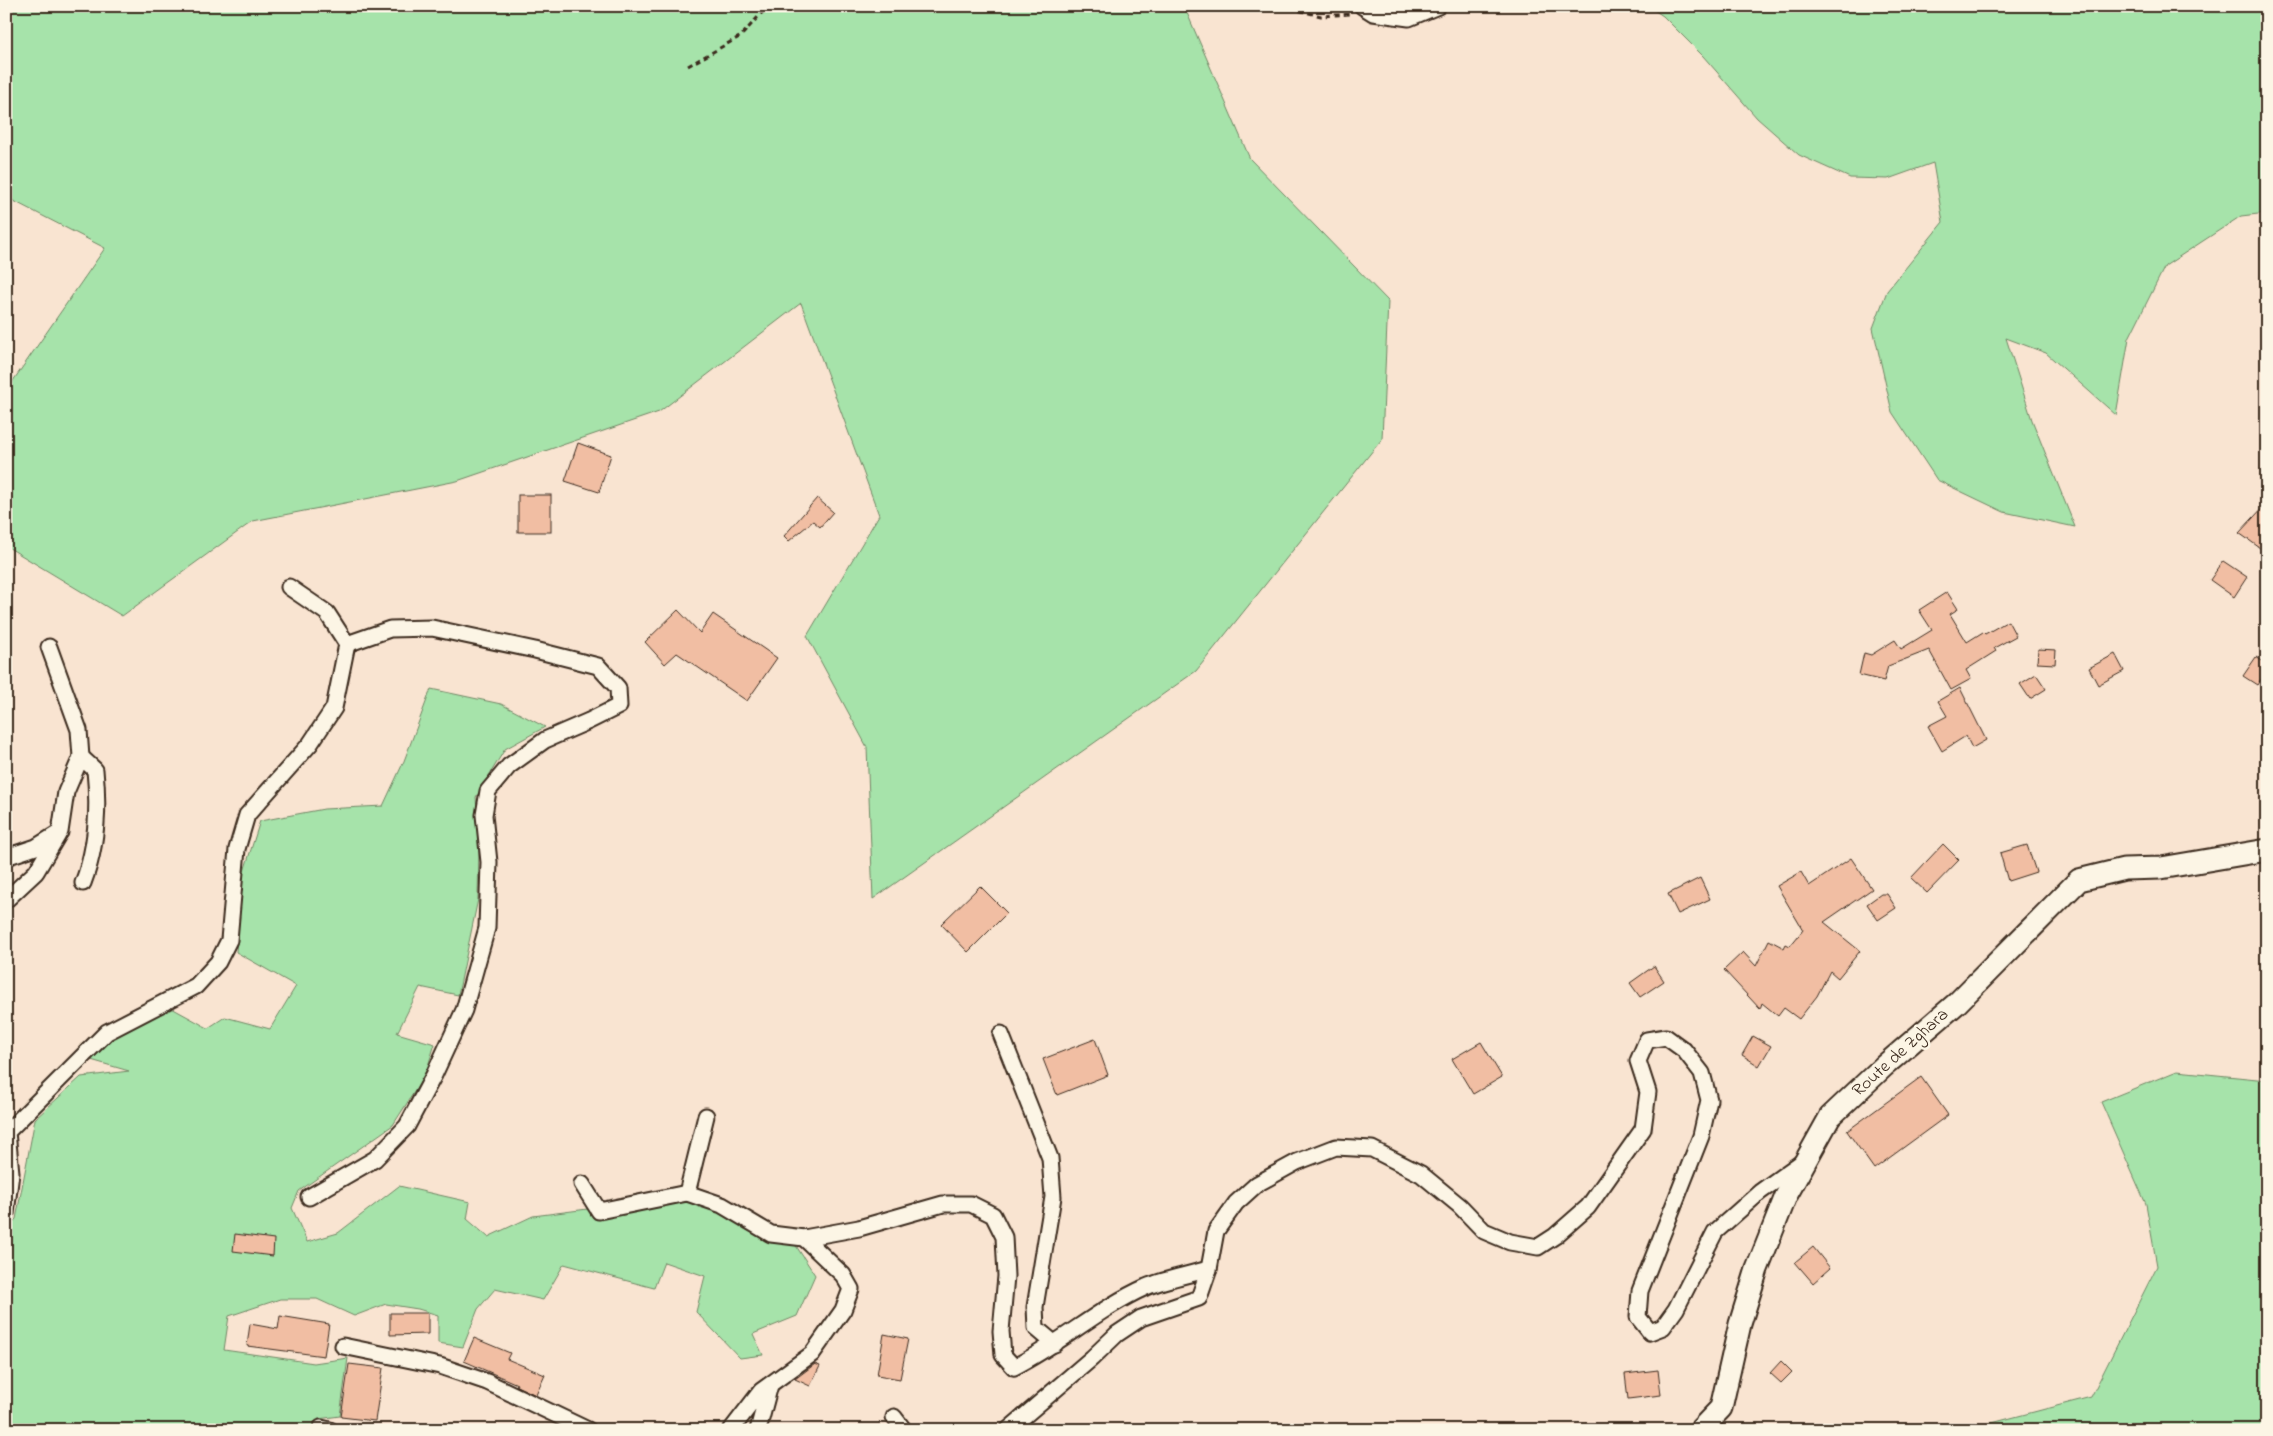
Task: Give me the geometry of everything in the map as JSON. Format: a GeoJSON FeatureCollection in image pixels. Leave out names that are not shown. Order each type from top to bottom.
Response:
{"type":"FeatureCollection","features":[{"type":"Feature","properties":{"kind":"street"},"geometry":{"type":"LineString","coordinates":[[1368,9],[1408,18],[1438,6]]}},
{"type":"Feature","properties":{"kind":"street"},"geometry":{"type":"LineString","coordinates":[[6,1214],[11,1173],[7,1132],[108,1032],[196,986],[218,962],[229,940],[237,849],[247,815],[310,744],[334,708],[346,644],[327,613],[289,587]]}},
{"type":"Feature","properties":{"kind":"street"},"geometry":{"type":"LineString","coordinates":[[309,1197],[375,1159],[407,1126],[434,1076],[464,1010],[487,928],[489,862],[484,815],[488,791],[509,766],[545,740],[619,706],[618,688],[598,666],[535,650],[432,628],[390,629],[346,644]]}},
{"type":"Feature","properties":{"kind":"street"},"geometry":{"type":"LineString","coordinates":[[6,900],[36,872],[60,832],[66,792],[81,757],[80,730],[49,647]]}},
{"type":"Feature","properties":{"kind":"street"},"geometry":{"type":"LineString","coordinates":[[81,757],[95,770],[98,799],[92,859],[82,883]]}},
{"type":"Feature","properties":{"kind":"street"},"geometry":{"type":"LineString","coordinates":[[6,857],[36,847],[60,832]]}},
{"type":"Feature","properties":{"kind":"street","name":"Route de Zghara"},"geometry":{"type":"LineString","coordinates":[[1700,1430],[1721,1408],[1740,1324],[1758,1269],[1786,1196],[1830,1117],[1884,1066],[1957,1003],[2079,880],[2124,869],[2161,868],[2267,850]]}},
{"type":"Feature","properties":{"kind":"street"},"geometry":{"type":"LineString","coordinates":[[1000,1034],[1050,1158],[1053,1197],[1035,1307],[1036,1328],[1055,1344]]}},
{"type":"Feature","properties":{"kind":"street"},"geometry":{"type":"LineString","coordinates":[[1008,1430],[1092,1358],[1116,1334],[1141,1318],[1199,1298],[1209,1269],[1216,1231],[1236,1203],[1258,1184],[1297,1162],[1336,1147],[1372,1149],[1421,1174],[1460,1206],[1484,1231],[1510,1242],[1538,1247],[1555,1236],[1588,1207],[1644,1128],[1648,1092],[1638,1061],[1646,1040],[1666,1037],[1684,1050],[1702,1073],[1709,1100],[1701,1136],[1640,1291],[1638,1317],[1650,1332],[1663,1327],[1676,1309],[1715,1232],[1760,1192],[1807,1159]]}},
{"type":"Feature","properties":{"kind":"street"},"geometry":{"type":"LineString","coordinates":[[687,1193],[706,1116]]}},
{"type":"Feature","properties":{"kind":"street"},"geometry":{"type":"LineString","coordinates":[[582,1184],[599,1211],[687,1193],[722,1206],[771,1234],[804,1238],[859,1228],[943,1204],[971,1204],[993,1215],[1004,1237],[1006,1276],[1001,1331],[1003,1355],[1014,1367],[1055,1344],[1105,1310],[1146,1287],[1209,1269]]}},
{"type":"Feature","properties":{"kind":"street"},"geometry":{"type":"LineString","coordinates":[[731,1430],[761,1391],[812,1354],[843,1310],[851,1289],[843,1275],[804,1238]]}},
{"type":"Feature","properties":{"kind":"street"},"geometry":{"type":"LineString","coordinates":[[343,1346],[440,1366],[478,1379],[588,1430]]}},
{"type":"Feature","properties":{"kind":"street"},"geometry":{"type":"LineString","coordinates":[[758,1430],[770,1385]]}},
{"type":"Feature","properties":{"kind":"street"},"geometry":{"type":"LineString","coordinates":[[894,1417],[904,1430]]}},
{"type":"Feature","properties":{"kind":"path"},"geometry":{"type":"LineString","coordinates":[[688,66],[741,36],[768,6]]}},
{"type":"Feature","properties":{"kind":"path"},"geometry":{"type":"LineString","coordinates":[[1282,6],[1321,16],[1368,9]]}},
{"type":"Feature","properties":{"kind":"green space"},"geometry":{"type":"Polygon","coordinates":[[[6,6],[1184,6],[1250,159],[1388,301],[1382,439],[1196,671],[873,899],[867,747],[807,636],[879,515],[801,303],[659,412],[457,481],[253,521],[122,616],[6,546],[6,391],[105,248],[6,197],[6,6]]]}},
{"type":"Feature","properties":{"kind":"green space"},"geometry":{"type":"Polygon","coordinates":[[[1648,6],[2267,6],[2267,213],[2241,216],[2165,266],[2129,338],[2116,415],[2046,353],[2006,338],[2032,420],[2075,527],[2004,512],[1937,480],[1892,412],[1873,328],[1887,291],[1943,222],[1933,163],[1888,179],[1850,178],[1799,155],[1757,118],[1703,56],[1663,16],[1648,6]]]}},
{"type":"Feature","properties":{"kind":"green space"},"geometry":{"type":"Polygon","coordinates":[[[431,689],[501,704],[545,727],[505,749],[476,797],[479,842],[478,899],[458,995],[420,987],[397,1033],[435,1044],[425,1075],[393,1125],[299,1191],[292,1208],[307,1242],[338,1233],[399,1186],[470,1202],[467,1219],[488,1237],[533,1216],[611,1206],[696,1187],[744,1208],[789,1235],[815,1275],[797,1316],[753,1334],[763,1355],[740,1358],[696,1312],[705,1276],[664,1262],[654,1288],[564,1264],[543,1300],[495,1289],[478,1309],[463,1347],[438,1343],[438,1315],[418,1309],[386,1304],[354,1316],[317,1299],[280,1299],[229,1316],[224,1350],[314,1363],[348,1358],[340,1416],[318,1419],[322,1430],[6,1430],[6,1230],[16,1219],[35,1119],[81,1077],[129,1071],[91,1060],[106,1043],[168,1006],[208,1028],[225,1017],[270,1029],[296,986],[236,952],[242,878],[260,821],[324,809],[383,806],[404,761],[431,689]]]}},
{"type":"Feature","properties":{"kind":"green space"},"geometry":{"type":"Polygon","coordinates":[[[2177,1071],[2267,1080],[2267,1430],[1965,1430],[2091,1397],[2157,1266],[2146,1204],[2101,1102],[2177,1071]]]}},
{"type":"Feature","properties":{"kind":"building"},"geometry":{"type":"Polygon","coordinates":[[[578,443],[611,455],[599,492],[565,481],[578,443]]]}},
{"type":"Feature","properties":{"kind":"building"},"geometry":{"type":"Polygon","coordinates":[[[518,495],[551,495],[551,532],[518,532],[518,495]]]}},
{"type":"Feature","properties":{"kind":"building"},"geometry":{"type":"Polygon","coordinates":[[[817,498],[833,512],[820,527],[813,521],[789,541],[784,536],[817,498]]]}},
{"type":"Feature","properties":{"kind":"building"},"geometry":{"type":"Polygon","coordinates":[[[2267,503],[2267,553],[2239,533],[2267,503]]]}},
{"type":"Feature","properties":{"kind":"building"},"geometry":{"type":"Polygon","coordinates":[[[2223,561],[2247,577],[2234,597],[2210,580],[2223,561]]]}},
{"type":"Feature","properties":{"kind":"building"},"geometry":{"type":"Polygon","coordinates":[[[1947,592],[1958,609],[1950,614],[1967,642],[1983,632],[1985,634],[2008,621],[2016,636],[1994,648],[1996,651],[1966,670],[1971,679],[1951,690],[1929,650],[1888,666],[1884,681],[1859,675],[1864,653],[1871,655],[1895,640],[1901,649],[1932,630],[1919,610],[1947,592]]]}},
{"type":"Feature","properties":{"kind":"building"},"geometry":{"type":"Polygon","coordinates":[[[678,610],[700,633],[713,614],[777,658],[747,701],[677,653],[665,664],[645,642],[678,610]]]}},
{"type":"Feature","properties":{"kind":"building"},"geometry":{"type":"Polygon","coordinates":[[[2038,649],[2056,650],[2055,664],[2037,663],[2038,649]]]}},
{"type":"Feature","properties":{"kind":"building"},"geometry":{"type":"Polygon","coordinates":[[[2115,654],[2124,671],[2098,685],[2089,668],[2115,654]]]}},
{"type":"Feature","properties":{"kind":"building"},"geometry":{"type":"Polygon","coordinates":[[[2256,657],[2267,664],[2267,671],[2257,685],[2243,676],[2256,657]]]}},
{"type":"Feature","properties":{"kind":"building"},"geometry":{"type":"Polygon","coordinates":[[[2036,674],[2046,689],[2030,699],[2020,684],[2036,674]]]}},
{"type":"Feature","properties":{"kind":"building"},"geometry":{"type":"Polygon","coordinates":[[[1960,688],[1986,740],[1972,748],[1966,736],[1942,751],[1928,726],[1947,716],[1938,701],[1960,688]]]}},
{"type":"Feature","properties":{"kind":"building"},"geometry":{"type":"Polygon","coordinates":[[[1943,844],[1959,860],[1927,893],[1911,878],[1943,844]]]}},
{"type":"Feature","properties":{"kind":"building"},"geometry":{"type":"Polygon","coordinates":[[[2027,845],[2036,872],[2008,881],[2000,853],[2027,845]]]}},
{"type":"Feature","properties":{"kind":"building"},"geometry":{"type":"Polygon","coordinates":[[[1851,858],[1872,889],[1824,922],[1860,951],[1838,978],[1830,971],[1817,996],[1799,1019],[1784,1008],[1778,1016],[1762,1003],[1760,1009],[1724,970],[1743,952],[1756,966],[1769,940],[1784,948],[1786,944],[1790,946],[1803,930],[1777,886],[1801,872],[1809,886],[1851,858]]]}},
{"type":"Feature","properties":{"kind":"building"},"geometry":{"type":"Polygon","coordinates":[[[1700,878],[1710,899],[1678,914],[1668,894],[1700,878]]]}},
{"type":"Feature","properties":{"kind":"building"},"geometry":{"type":"Polygon","coordinates":[[[980,886],[1007,913],[968,952],[941,924],[980,886]]]}},
{"type":"Feature","properties":{"kind":"building"},"geometry":{"type":"Polygon","coordinates":[[[1881,894],[1887,894],[1896,908],[1878,920],[1867,904],[1881,894]]]}},
{"type":"Feature","properties":{"kind":"building"},"geometry":{"type":"Polygon","coordinates":[[[1654,966],[1664,981],[1640,997],[1630,983],[1654,966]]]}},
{"type":"Feature","properties":{"kind":"building"},"geometry":{"type":"Polygon","coordinates":[[[1753,1036],[1771,1046],[1759,1066],[1742,1055],[1753,1036]]]}},
{"type":"Feature","properties":{"kind":"building"},"geometry":{"type":"Polygon","coordinates":[[[1095,1039],[1108,1075],[1057,1095],[1043,1059],[1095,1039]]]}},
{"type":"Feature","properties":{"kind":"building"},"geometry":{"type":"Polygon","coordinates":[[[1481,1042],[1502,1077],[1473,1094],[1452,1059],[1481,1042]]]}},
{"type":"Feature","properties":{"kind":"building"},"geometry":{"type":"Polygon","coordinates":[[[1921,1077],[1948,1115],[1874,1169],[1847,1131],[1921,1077]]]}},
{"type":"Feature","properties":{"kind":"building"},"geometry":{"type":"Polygon","coordinates":[[[235,1234],[274,1239],[273,1256],[233,1251],[235,1234]]]}},
{"type":"Feature","properties":{"kind":"building"},"geometry":{"type":"Polygon","coordinates":[[[1813,1247],[1830,1268],[1813,1283],[1795,1262],[1813,1247]]]}},
{"type":"Feature","properties":{"kind":"building"},"geometry":{"type":"Polygon","coordinates":[[[390,1313],[428,1313],[428,1334],[390,1335],[390,1313]]]}},
{"type":"Feature","properties":{"kind":"building"},"geometry":{"type":"Polygon","coordinates":[[[280,1316],[329,1324],[324,1356],[247,1346],[250,1324],[278,1329],[280,1316]]]}},
{"type":"Feature","properties":{"kind":"building"},"geometry":{"type":"Polygon","coordinates":[[[884,1334],[908,1339],[900,1379],[877,1375],[884,1334]]]}},
{"type":"Feature","properties":{"kind":"building"},"geometry":{"type":"Polygon","coordinates":[[[474,1338],[510,1353],[507,1359],[545,1375],[536,1395],[516,1386],[517,1384],[464,1361],[474,1338]]]}},
{"type":"Feature","properties":{"kind":"building"},"geometry":{"type":"Polygon","coordinates":[[[1781,1361],[1792,1372],[1781,1383],[1770,1373],[1781,1361]]]}},
{"type":"Feature","properties":{"kind":"building"},"geometry":{"type":"Polygon","coordinates":[[[349,1364],[383,1368],[375,1421],[341,1417],[349,1364]]]}},
{"type":"Feature","properties":{"kind":"building"},"geometry":{"type":"Polygon","coordinates":[[[815,1364],[820,1366],[810,1386],[795,1379],[815,1364]]]}},
{"type":"Feature","properties":{"kind":"building"},"geometry":{"type":"Polygon","coordinates":[[[1658,1370],[1661,1395],[1628,1399],[1625,1374],[1658,1370]]]}}]}
